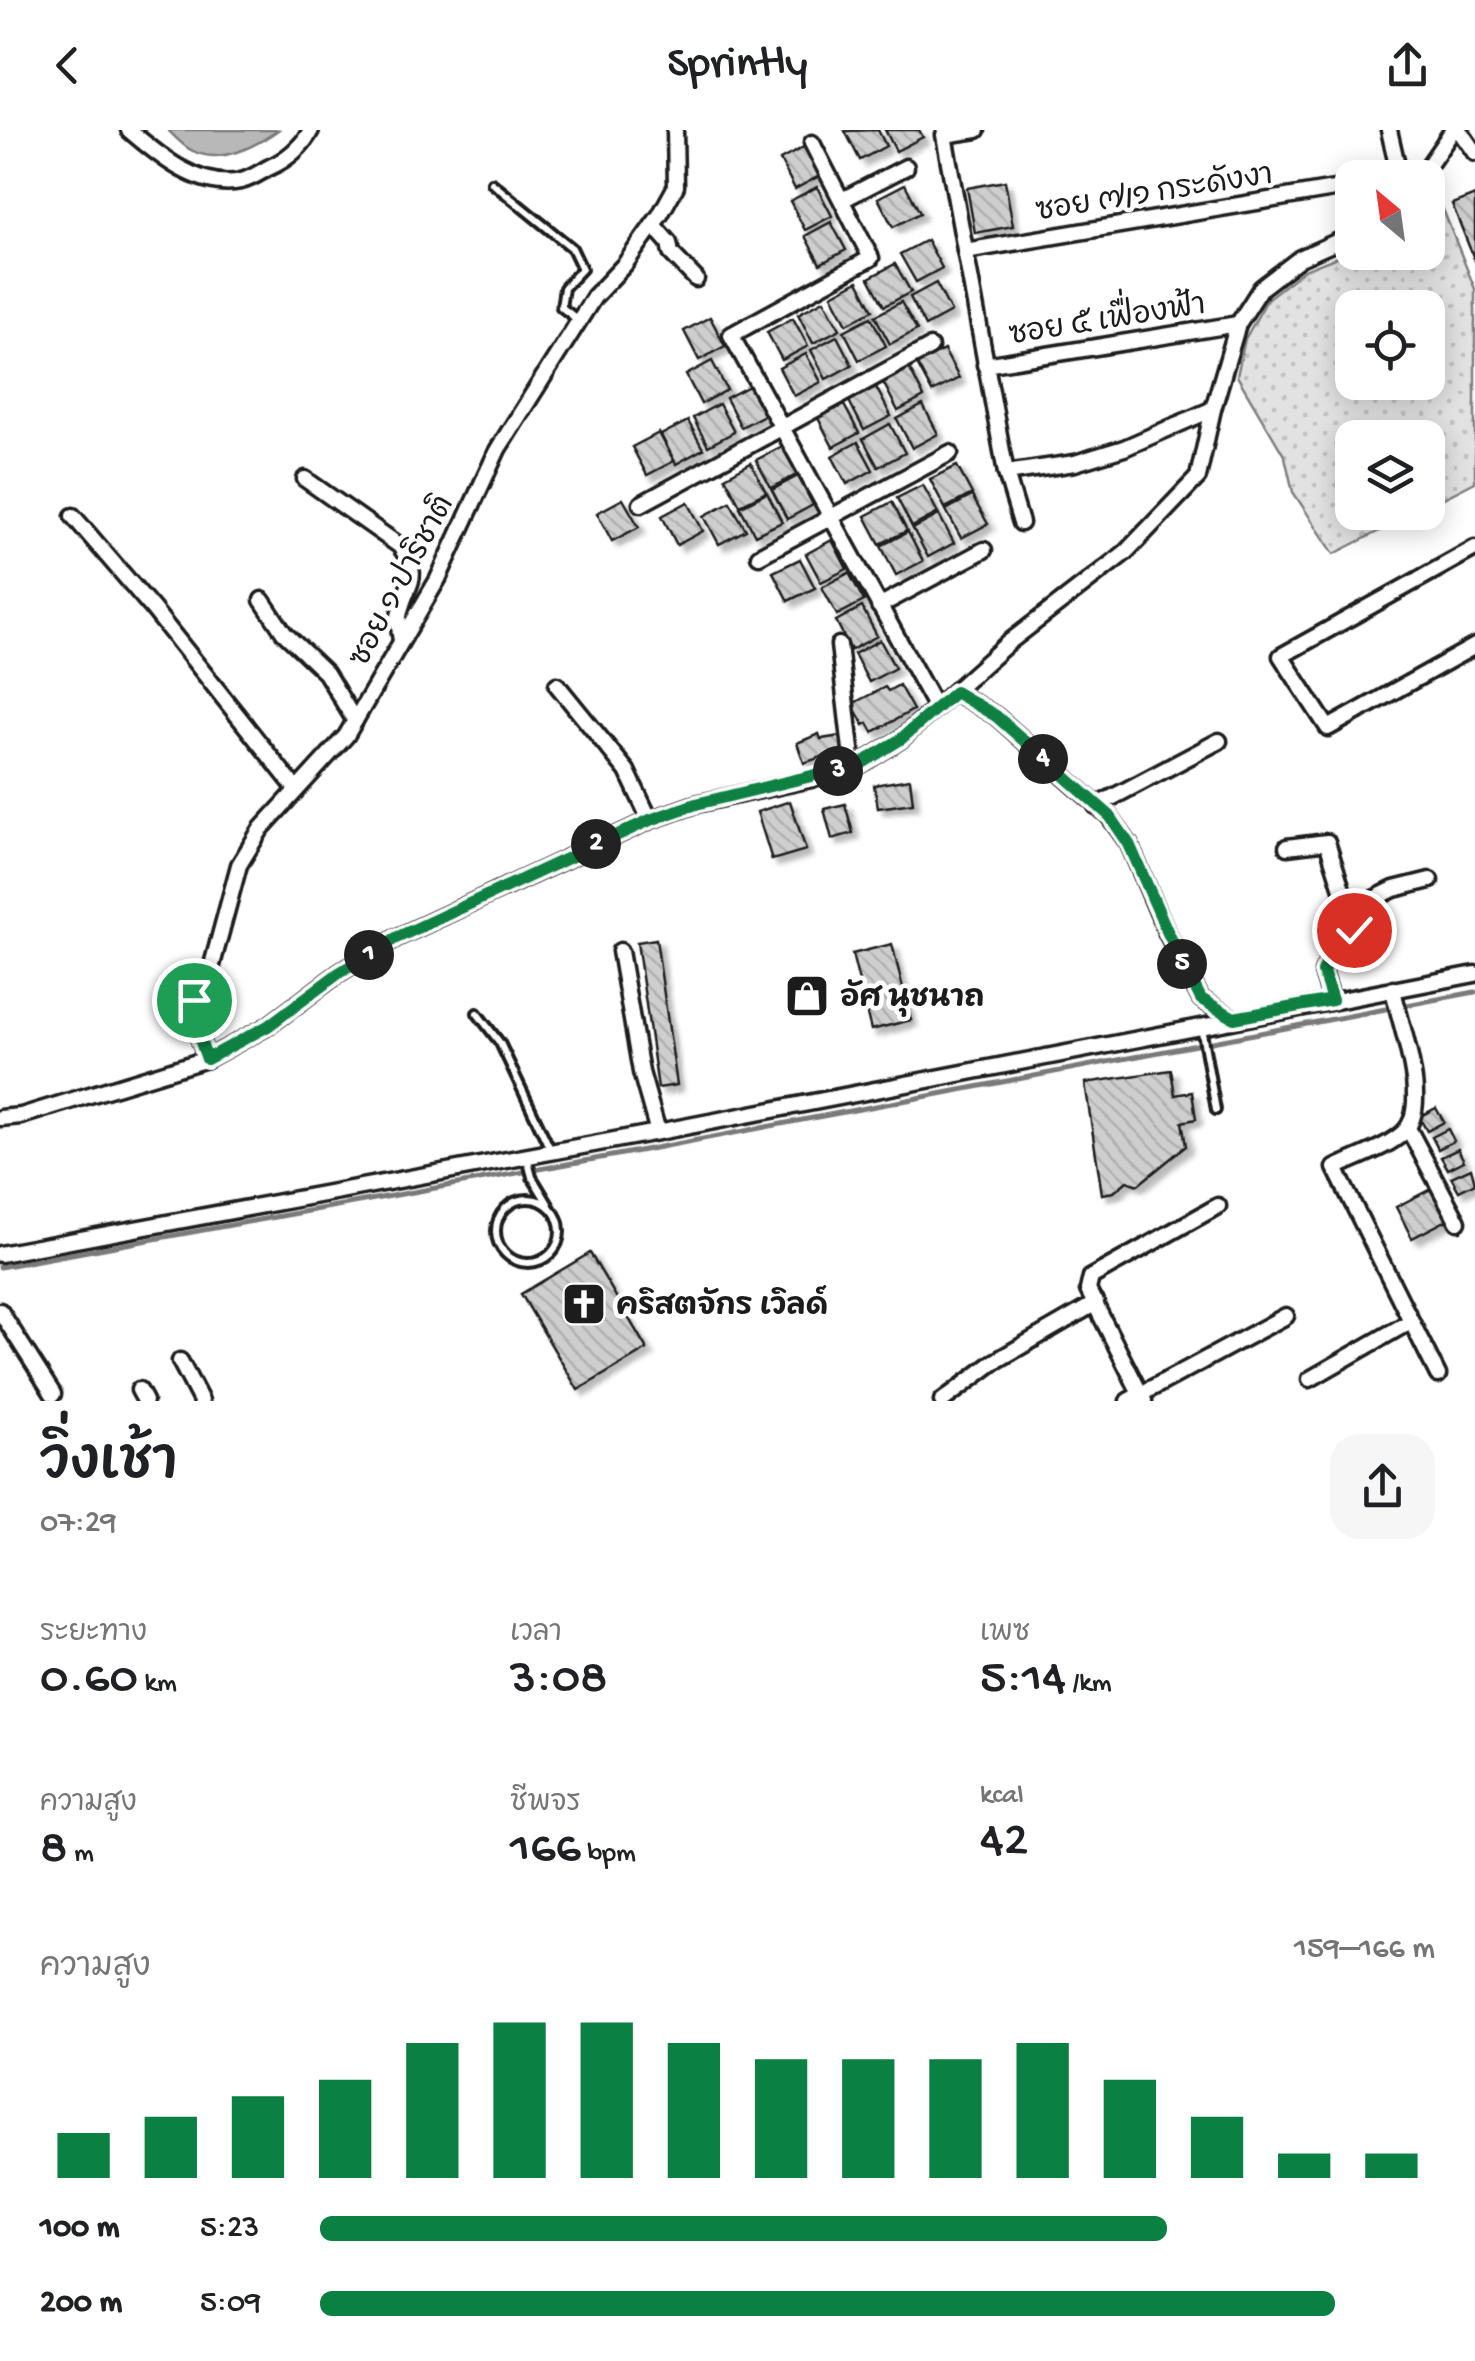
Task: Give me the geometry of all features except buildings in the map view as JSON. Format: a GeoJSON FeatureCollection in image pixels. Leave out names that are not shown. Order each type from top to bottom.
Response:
{"type":"FeatureCollection","features":[{"type":"Feature","properties":{"kind":"street"},"geometry":{"type":"LineString","coordinates":[[128,130],[169,164],[210,178],[241,181],[281,162],[311,130]]}},
{"type":"Feature","properties":{"kind":"street","name":"ซอย ๑ ปาริชาติ"},"geometry":{"type":"LineString","coordinates":[[207,1059],[193,1020],[194,1000],[208,980],[239,865],[262,828],[346,736],[438,579],[498,449],[579,321],[653,225],[676,186],[675,130]]}},
{"type":"Feature","properties":{"kind":"street"},"geometry":{"type":"LineString","coordinates":[[977,130],[944,136],[1006,473],[1021,523]]}},
{"type":"Feature","properties":{"kind":"street"},"geometry":{"type":"LineString","coordinates":[[1389,130],[1396,160]]}},
{"type":"Feature","properties":{"kind":"street"},"geometry":{"type":"LineString","coordinates":[[1434,160],[1456,130],[1475,153]]}},
{"type":"Feature","properties":{"kind":"street"},"geometry":{"type":"LineString","coordinates":[[812,143],[871,258],[730,335],[936,708]]}},
{"type":"Feature","properties":{"kind":"street"},"geometry":{"type":"LineString","coordinates":[[842,200],[906,167]]}},
{"type":"Feature","properties":{"kind":"street","name":"ซอย ๗/๑ กระดังงา"},"geometry":{"type":"LineString","coordinates":[[965,251],[1335,189]]}},
{"type":"Feature","properties":{"kind":"street"},"geometry":{"type":"LineString","coordinates":[[653,225],[669,243],[673,256],[696,279]]}},
{"type":"Feature","properties":{"kind":"street"},"geometry":{"type":"LineString","coordinates":[[0,1118],[21,1116],[207,1059],[268,1026],[339,973],[396,938],[650,820],[696,804],[853,766],[901,739],[1008,643],[1126,552],[1187,490],[1198,477],[1212,409],[1238,324],[1261,288],[1300,258],[1335,243]]}},
{"type":"Feature","properties":{"kind":"street","name":"ซอย ๕ เฟื่องฟ้า"},"geometry":{"type":"LineString","coordinates":[[985,365],[1238,324]]}},
{"type":"Feature","properties":{"kind":"street"},"geometry":{"type":"LineString","coordinates":[[640,504],[930,347]]}},
{"type":"Feature","properties":{"kind":"street"},"geometry":{"type":"LineString","coordinates":[[1006,473],[1075,463],[1124,448],[1212,409]]}},
{"type":"Feature","properties":{"kind":"street"},"geometry":{"type":"LineString","coordinates":[[759,556],[950,453]]}},
{"type":"Feature","properties":{"kind":"street"},"geometry":{"type":"LineString","coordinates":[[305,479],[400,546],[411,562],[414,574],[399,617],[401,642]]}},
{"type":"Feature","properties":{"kind":"street"},"geometry":{"type":"LineString","coordinates":[[73,516],[153,609],[296,789]]}},
{"type":"Feature","properties":{"kind":"street"},"geometry":{"type":"LineString","coordinates":[[1475,548],[1281,656],[1328,728],[1475,646]]}},
{"type":"Feature","properties":{"kind":"street"},"geometry":{"type":"LineString","coordinates":[[880,606],[984,550]]}},
{"type":"Feature","properties":{"kind":"street"},"geometry":{"type":"LineString","coordinates":[[262,600],[284,632],[326,673],[355,721]]}},
{"type":"Feature","properties":{"kind":"street"},"geometry":{"type":"LineString","coordinates":[[839,646],[853,766]]}},
{"type":"Feature","properties":{"kind":"street"},"geometry":{"type":"LineString","coordinates":[[557,685],[627,771],[650,820]]}},
{"type":"Feature","properties":{"kind":"street"},"geometry":{"type":"LineString","coordinates":[[955,692],[996,716],[1110,816],[1129,844],[1201,999],[1234,1018]]}},
{"type":"Feature","properties":{"kind":"street"},"geometry":{"type":"LineString","coordinates":[[1096,806],[1218,741]]}},
{"type":"Feature","properties":{"kind":"street"},"geometry":{"type":"LineString","coordinates":[[1287,848],[1327,842],[1349,912],[1354,930],[1351,940],[1331,954],[1323,972],[1332,1000]]}},
{"type":"Feature","properties":{"kind":"street"},"geometry":{"type":"LineString","coordinates":[[1349,912],[1394,889],[1430,880]]}},
{"type":"Feature","properties":{"kind":"street"},"geometry":{"type":"LineString","coordinates":[[620,951],[640,1072],[658,1132]]}},
{"type":"Feature","properties":{"kind":"street"},"geometry":{"type":"LineString","coordinates":[[0,1254],[528,1160],[552,1152],[1201,1030],[1234,1018],[1332,1000],[1395,1001],[1475,974]]}},
{"type":"Feature","properties":{"kind":"street"},"geometry":{"type":"LineString","coordinates":[[1395,1001],[1416,1109],[1408,1128],[1335,1168],[1438,1375]]}},
{"type":"Feature","properties":{"kind":"street"},"geometry":{"type":"LineString","coordinates":[[1408,1128],[1458,1222]]}},
{"type":"Feature","properties":{"kind":"street"},"geometry":{"type":"LineString","coordinates":[[1218,1206],[1091,1277],[1088,1290],[1138,1398],[1286,1316]]}},
{"type":"Feature","properties":{"kind":"street"},"geometry":{"type":"LineString","coordinates":[[942,1401],[994,1362],[1096,1303]]}},
{"type":"Feature","properties":{"kind":"street"},"geometry":{"type":"LineString","coordinates":[[0,1311],[54,1394]]}},
{"type":"Feature","properties":{"kind":"street"},"geometry":{"type":"LineString","coordinates":[[1310,1380],[1410,1320]]}},
{"type":"Feature","properties":{"kind":"street"},"geometry":{"type":"LineString","coordinates":[[180,1361],[201,1401]]}},
{"type":"Feature","properties":{"kind":"lane"},"geometry":{"type":"LineString","coordinates":[[492,183],[572,248],[582,268],[564,288],[561,307],[579,321]]}},
{"type":"Feature","properties":{"kind":"lane"},"geometry":{"type":"LineString","coordinates":[[477,1014],[500,1043],[552,1152]]}},
{"type":"Feature","properties":{"kind":"lane"},"geometry":{"type":"LineString","coordinates":[[1201,1030],[1216,1110]]}},
{"type":"Feature","properties":{"kind":"lane"},"geometry":{"type":"LineString","coordinates":[[528,1160],[532,1178],[558,1218],[561,1230],[552,1253],[542,1260],[530,1264],[506,1255],[496,1232],[505,1209],[528,1199],[550,1208]]}},
{"type":"Feature","properties":{"kind":"shaded area"},"geometry":{"type":"Polygon","coordinates":[[[168,130],[278,130],[249,147],[215,156],[190,149],[168,130]]]}},
{"type":"Feature","properties":{"kind":"shaded area"},"geometry":{"type":"Polygon","coordinates":[[[1445,214],[1475,289],[1475,482],[1445,497],[1445,420],[1335,420],[1335,530],[1381,530],[1334,554],[1293,492],[1285,457],[1237,376],[1245,339],[1268,298],[1304,270],[1335,258],[1335,270],[1445,270],[1445,214]]]}},
{"type":"Feature","properties":{"kind":"waterway"},"geometry":{"type":"LineString","coordinates":[[0,1267],[650,1149],[1475,992]]}},
{"type":"Feature","properties":{"kind":"place","name":"อัศ นุชนาถ"},"geometry":{"type":"Point","coordinates":[807,996]}},
{"type":"Feature","properties":{"kind":"place","name":"คริสตจักร เวิลด์"},"geometry":{"type":"Point","coordinates":[584,1304]}},
{"type":"Feature","properties":{"kind":"route"},"geometry":{"type":"LineString","coordinates":[[194,1000],[193,1020],[207,1059],[268,1026],[339,973],[396,938],[650,820],[696,804],[861,764],[901,739],[955,692],[996,716],[1110,816],[1129,844],[1184,969],[1201,999],[1217,1010],[1234,1018],[1332,1000],[1323,972],[1331,954],[1351,940],[1354,930]]}}]}
